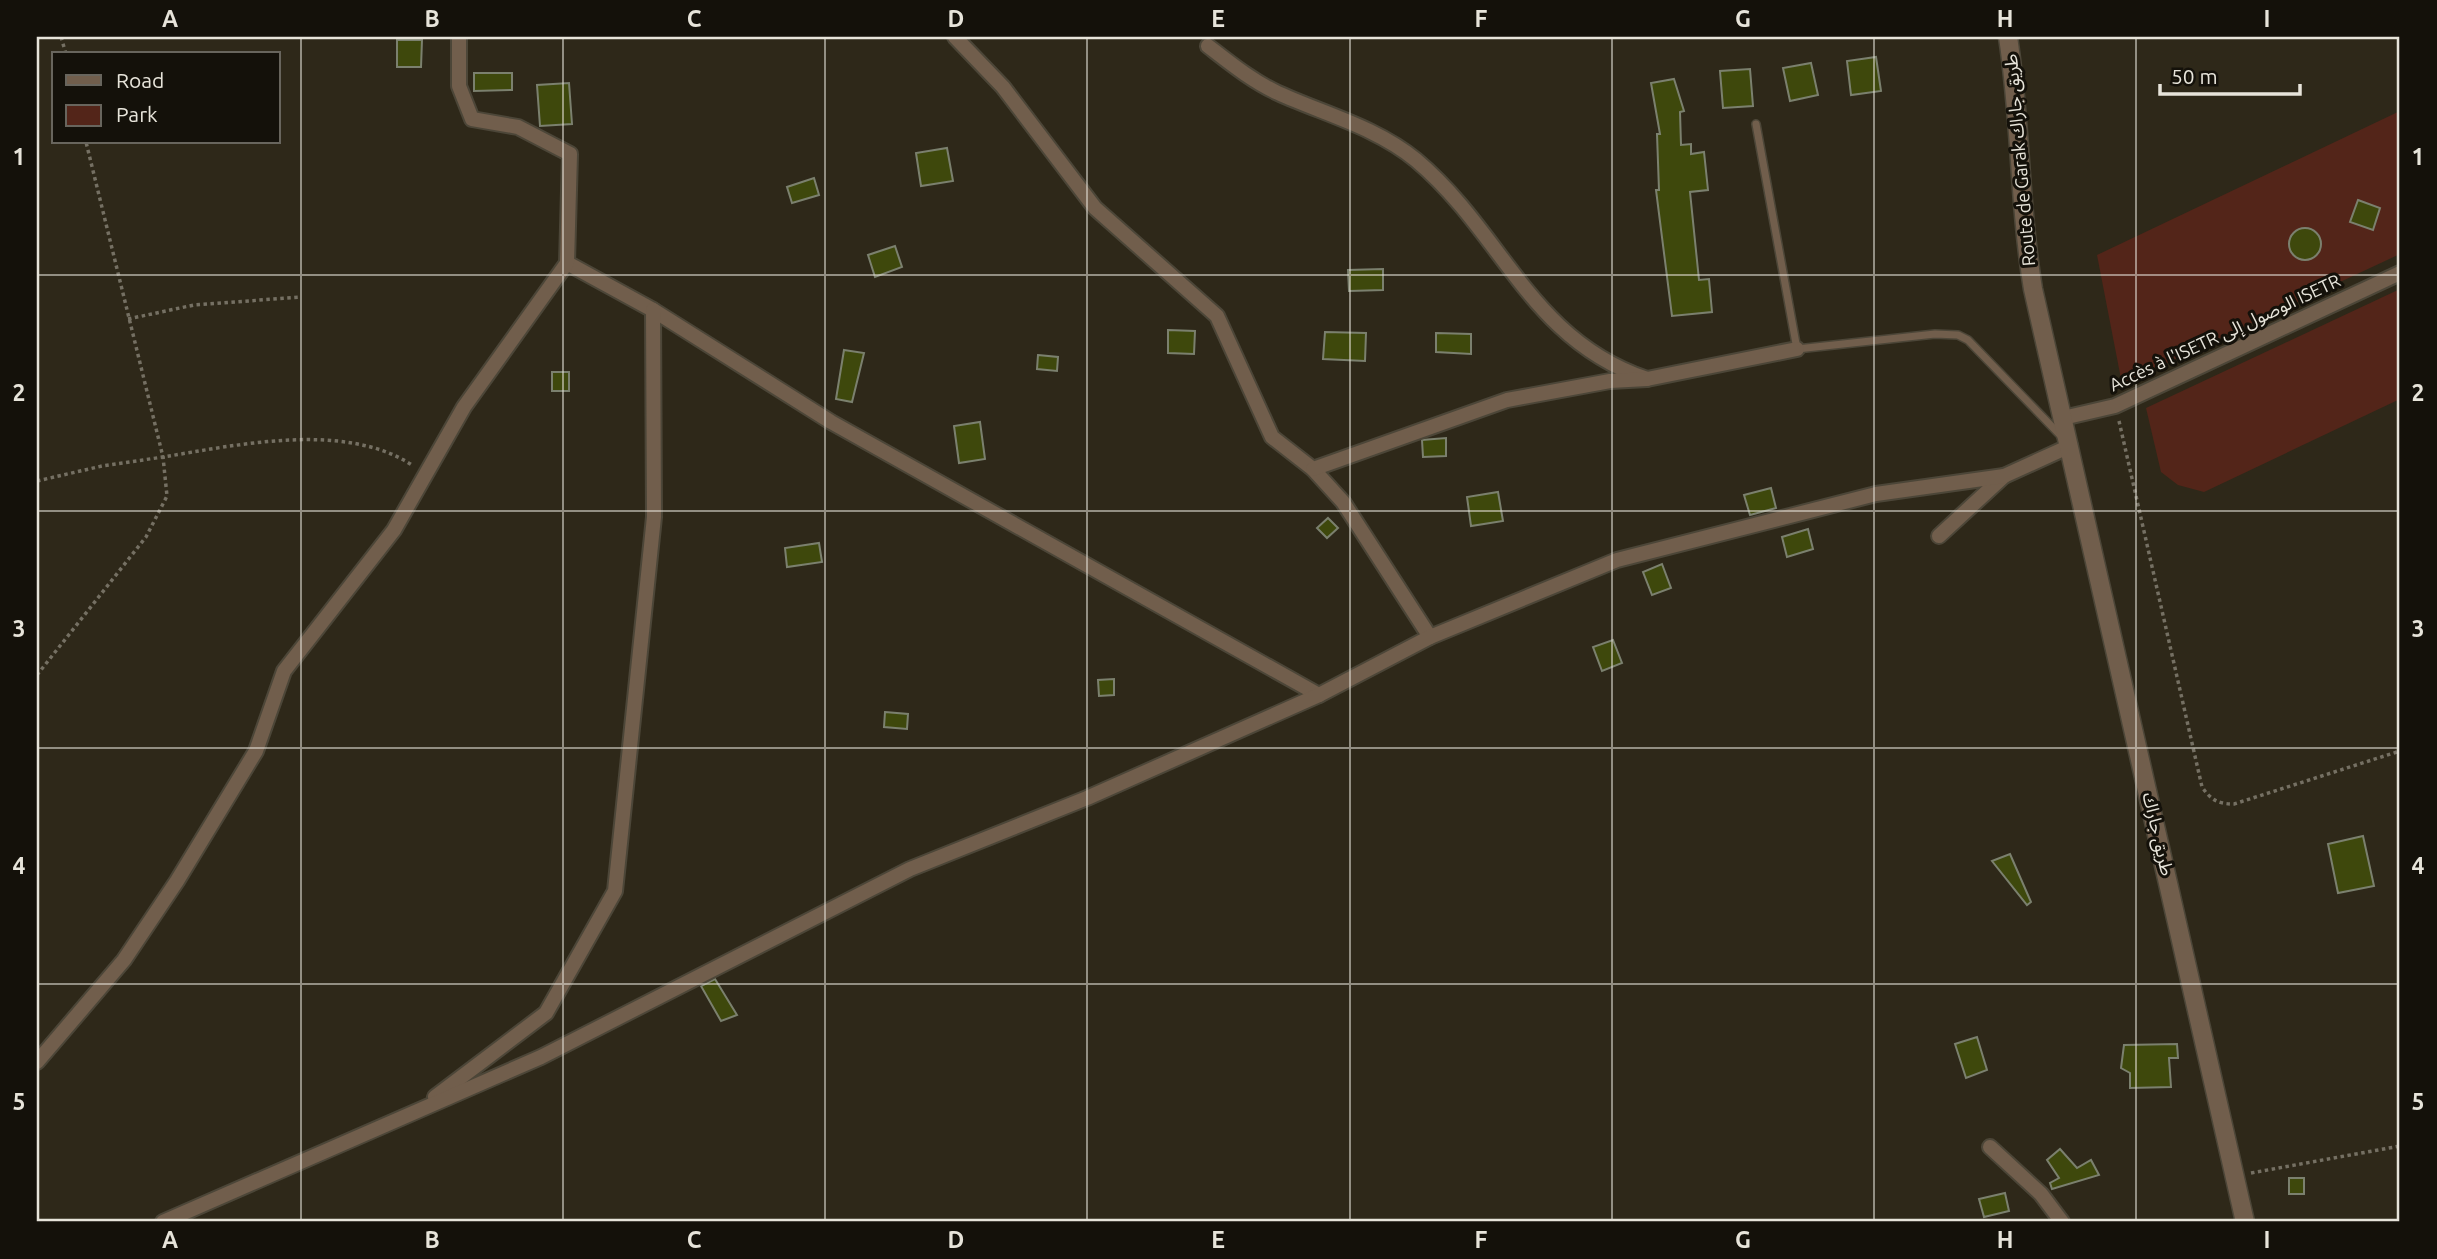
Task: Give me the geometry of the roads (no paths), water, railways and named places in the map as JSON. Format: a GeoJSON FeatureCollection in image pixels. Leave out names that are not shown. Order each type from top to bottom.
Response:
{"type":"FeatureCollection","features":[{"type":"Feature","properties":{"kind":"street"},"geometry":{"type":"LineString","coordinates":[[37,1062],[124,960],[177,881],[256,751],[284,671],[394,530],[464,407],[567,263],[570,155],[519,127],[472,119],[459,86],[459,37]]}},
{"type":"Feature","properties":{"kind":"street"},"geometry":{"type":"LineString","coordinates":[[955,37],[1003,87],[1095,208],[1217,316],[1272,437],[1313,470],[1343,502],[1430,637]]}},
{"type":"Feature","properties":{"kind":"street","name":"Route de Garak طريق جاراك"},"geometry":{"type":"LineString","coordinates":[[2008,37],[2018,99],[2022,209],[2027,253],[2070,446]]}},
{"type":"Feature","properties":{"kind":"street"},"geometry":{"type":"LineString","coordinates":[[1208,46],[1276,92],[1349,120],[1413,158],[1443,185],[1560,329],[1587,351],[1623,371],[1647,379]]}},
{"type":"Feature","properties":{"kind":"street"},"geometry":{"type":"LineString","coordinates":[[567,263],[653,310],[831,422],[1319,695]]}},
{"type":"Feature","properties":{"kind":"street","name":"Accès à l'ISETR الوصول إلى ISETR"},"geometry":{"type":"LineString","coordinates":[[2063,418],[2115,406],[2400,273]]}},
{"type":"Feature","properties":{"kind":"street"},"geometry":{"type":"LineString","coordinates":[[414,1112],[546,1013],[615,891],[654,517],[653,310]]}},
{"type":"Feature","properties":{"kind":"street"},"geometry":{"type":"LineString","coordinates":[[1313,470],[1507,400],[1609,381],[1647,379],[1797,349]]}},
{"type":"Feature","properties":{"kind":"street"},"geometry":{"type":"LineString","coordinates":[[163,1222],[541,1057],[910,869],[1087,798],[1319,695],[1430,637],[1617,560],[1875,494],[2004,476],[2070,446]]}},
{"type":"Feature","properties":{"kind":"street","name":"طريق جاراك"},"geometry":{"type":"LineString","coordinates":[[2070,446],[2245,1222]]}},
{"type":"Feature","properties":{"kind":"street"},"geometry":{"type":"LineString","coordinates":[[1940,536],[2004,476]]}},
{"type":"Feature","properties":{"kind":"street"},"geometry":{"type":"LineString","coordinates":[[1990,1147],[2041,1194],[2062,1222]]}},
{"type":"Feature","properties":{"kind":"lane"},"geometry":{"type":"LineString","coordinates":[[1756,124],[1797,349],[1946,333],[1958,335],[1977,348],[2070,446]]}}]}
